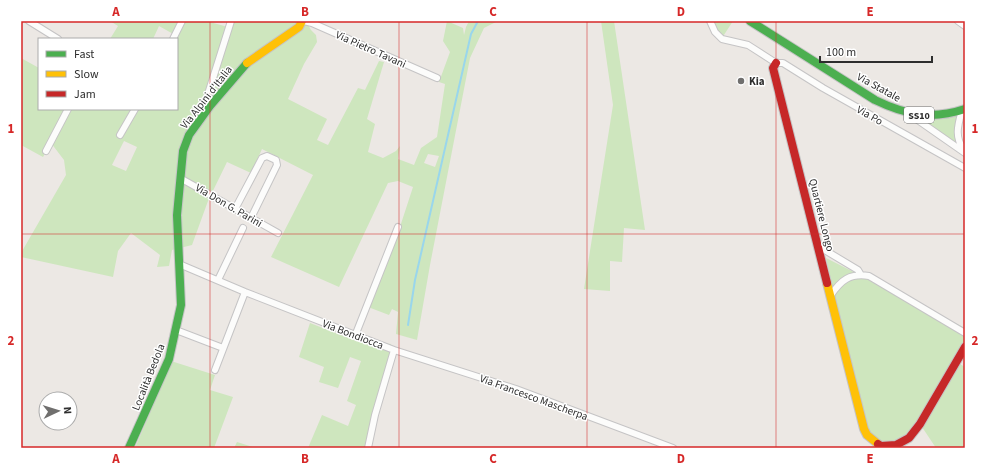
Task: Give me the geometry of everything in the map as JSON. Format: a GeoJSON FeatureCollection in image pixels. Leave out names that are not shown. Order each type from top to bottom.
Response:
{"type":"FeatureCollection","features":[{"type":"Feature","properties":{"kind":"street"},"geometry":{"type":"LineString","coordinates":[[29,21],[56,38]]}},
{"type":"Feature","properties":{"kind":"street"},"geometry":{"type":"LineString","coordinates":[[174,38],[182,21]]}},
{"type":"Feature","properties":{"kind":"street"},"geometry":{"type":"LineString","coordinates":[[210,106],[208,94],[231,21]]}},
{"type":"Feature","properties":{"kind":"street","name":"Via Alpini d'Italia"},"geometry":{"type":"LineString","coordinates":[[179,264],[177,215],[183,151],[189,135],[210,106],[246,63],[299,27],[303,21]]}},
{"type":"Feature","properties":{"kind":"street","name":"Via Pietro Tavani"},"geometry":{"type":"LineString","coordinates":[[303,21],[312,23],[437,78]]}},
{"type":"Feature","properties":{"kind":"street"},"geometry":{"type":"LineString","coordinates":[[710,21],[714,32],[722,39],[748,44],[776,63]]}},
{"type":"Feature","properties":{"kind":"street","name":"Via Statale"},"geometry":{"type":"LineString","coordinates":[[750,21],[875,100],[896,110],[909,114],[934,116],[964,110]]}},
{"type":"Feature","properties":{"kind":"street"},"geometry":{"type":"LineString","coordinates":[[958,21],[965,26]]}},
{"type":"Feature","properties":{"kind":"street","name":"Via Po"},"geometry":{"type":"LineString","coordinates":[[776,63],[783,63],[822,88],[965,168]]}},
{"type":"Feature","properties":{"kind":"street","name":"Quartiere Longo"},"geometry":{"type":"LineString","coordinates":[[776,63],[774,68],[775,74],[867,436],[880,447],[896,445],[909,438],[920,424],[965,347]]}},
{"type":"Feature","properties":{"kind":"street"},"geometry":{"type":"LineString","coordinates":[[46,151],[67,110]]}},
{"type":"Feature","properties":{"kind":"street"},"geometry":{"type":"LineString","coordinates":[[120,135],[134,110]]}},
{"type":"Feature","properties":{"kind":"street"},"geometry":{"type":"LineString","coordinates":[[964,110],[957,132],[960,144],[965,152]]}},
{"type":"Feature","properties":{"kind":"street"},"geometry":{"type":"LineString","coordinates":[[909,114],[919,119],[965,152]]}},
{"type":"Feature","properties":{"kind":"street"},"geometry":{"type":"LineString","coordinates":[[235,209],[262,158],[267,156],[276,160],[277,165],[251,218]]}},
{"type":"Feature","properties":{"kind":"street","name":"Via Don G. Parini"},"geometry":{"type":"LineString","coordinates":[[180,178],[278,233]]}},
{"type":"Feature","properties":{"kind":"street"},"geometry":{"type":"LineString","coordinates":[[355,336],[398,227]]}},
{"type":"Feature","properties":{"kind":"street"},"geometry":{"type":"LineString","coordinates":[[218,280],[243,228]]}},
{"type":"Feature","properties":{"kind":"street"},"geometry":{"type":"LineString","coordinates":[[818,246],[858,270],[861,275]]}},
{"type":"Feature","properties":{"kind":"street","name":"Via Bondiocca"},"geometry":{"type":"LineString","coordinates":[[179,264],[245,292],[394,350],[375,415],[368,448]]}},
{"type":"Feature","properties":{"kind":"street","name":"Località Bedola"},"geometry":{"type":"LineString","coordinates":[[129,448],[169,359],[181,305],[179,264]]}},
{"type":"Feature","properties":{"kind":"street"},"geometry":{"type":"LineString","coordinates":[[830,295],[840,283],[846,279],[853,276],[869,276],[965,333]]}},
{"type":"Feature","properties":{"kind":"street"},"geometry":{"type":"LineString","coordinates":[[215,370],[245,292]]}},
{"type":"Feature","properties":{"kind":"street"},"geometry":{"type":"LineString","coordinates":[[176,330],[224,348]]}},
{"type":"Feature","properties":{"kind":"street","name":"Via Francesco Mascherpa"},"geometry":{"type":"LineString","coordinates":[[394,350],[516,389],[673,448]]}},
{"type":"Feature","properties":{"kind":"green space"},"geometry":{"type":"Polygon","coordinates":[[[110,21],[206,21],[228,27],[231,21],[306,21],[316,35],[317,42],[304,64],[288,99],[327,119],[317,140],[328,145],[358,88],[365,90],[379,61],[384,62],[367,119],[375,124],[368,152],[383,158],[396,151],[400,146],[398,159],[414,165],[421,148],[437,137],[445,84],[439,82],[450,52],[443,41],[447,21],[463,28],[464,35],[469,21],[498,21],[484,28],[470,58],[417,340],[396,334],[398,312],[392,309],[389,315],[368,307],[398,233],[413,187],[398,181],[388,183],[339,287],[271,257],[313,175],[262,149],[251,173],[227,162],[208,201],[192,245],[172,250],[169,266],[157,267],[160,255],[131,233],[118,251],[113,277],[21,257],[21,253],[66,175],[64,160],[51,143],[43,157],[21,145],[21,58],[38,67],[38,110],[178,110],[178,38],[174,38],[175,35],[159,26],[153,38],[111,38],[118,26],[110,21]],[[124,141],[112,165],[126,171],[137,147],[124,141]],[[428,154],[424,163],[435,167],[439,156],[428,154]]]}},
{"type":"Feature","properties":{"kind":"green space"},"geometry":{"type":"Polygon","coordinates":[[[601,21],[614,21],[645,230],[624,228],[622,262],[610,261],[610,291],[584,289],[613,105],[601,21]]]}},
{"type":"Feature","properties":{"kind":"green space"},"geometry":{"type":"Polygon","coordinates":[[[708,21],[733,21],[722,38],[708,21]]]}},
{"type":"Feature","properties":{"kind":"green space"},"geometry":{"type":"Polygon","coordinates":[[[959,113],[955,137],[965,145],[965,148],[936,135],[909,114],[959,113]]]}},
{"type":"Feature","properties":{"kind":"green space"},"geometry":{"type":"Polygon","coordinates":[[[826,258],[965,328],[965,344],[955,361],[965,367],[965,448],[936,448],[920,424],[901,441],[882,445],[863,427],[826,258]]]}},
{"type":"Feature","properties":{"kind":"green space"},"geometry":{"type":"Polygon","coordinates":[[[310,323],[356,341],[391,344],[391,357],[366,448],[308,448],[322,415],[348,426],[356,405],[347,401],[361,361],[350,357],[338,388],[319,382],[324,367],[299,357],[310,323]]]}},
{"type":"Feature","properties":{"kind":"green space"},"geometry":{"type":"Polygon","coordinates":[[[171,361],[215,375],[210,390],[233,397],[214,448],[135,448],[171,361]]]}},
{"type":"Feature","properties":{"kind":"green space"},"geometry":{"type":"Polygon","coordinates":[[[237,442],[256,448],[234,448],[237,442]]]}},
{"type":"Feature","properties":{"kind":"waterway"},"geometry":{"type":"LineString","coordinates":[[408,325],[415,280],[471,34],[478,21]]}},
{"type":"Feature","properties":{"kind":"traffic: fast"},"geometry":{"type":"LineString","coordinates":[[750,21],[875,100],[886,105],[908,112],[930,115],[965,109]]}},
{"type":"Feature","properties":{"kind":"traffic: fast"},"geometry":{"type":"LineString","coordinates":[[129,448],[169,359],[181,305],[177,215],[183,151],[189,135],[210,106],[247,63]]}},
{"type":"Feature","properties":{"kind":"traffic: slow"},"geometry":{"type":"LineString","coordinates":[[247,63],[299,27],[302,21]]}},
{"type":"Feature","properties":{"kind":"traffic: slow"},"geometry":{"type":"LineString","coordinates":[[827,283],[864,429],[867,435],[878,444]]}},
{"type":"Feature","properties":{"kind":"traffic: jam"},"geometry":{"type":"LineString","coordinates":[[776,63],[773,68],[827,283]]}},
{"type":"Feature","properties":{"kind":"traffic: jam"},"geometry":{"type":"LineString","coordinates":[[878,444],[881,446],[896,445],[909,438],[920,424],[965,347]]}},
{"type":"Feature","properties":{"kind":"place","name":"Kia"},"geometry":{"type":"Point","coordinates":[741,81]}}]}
